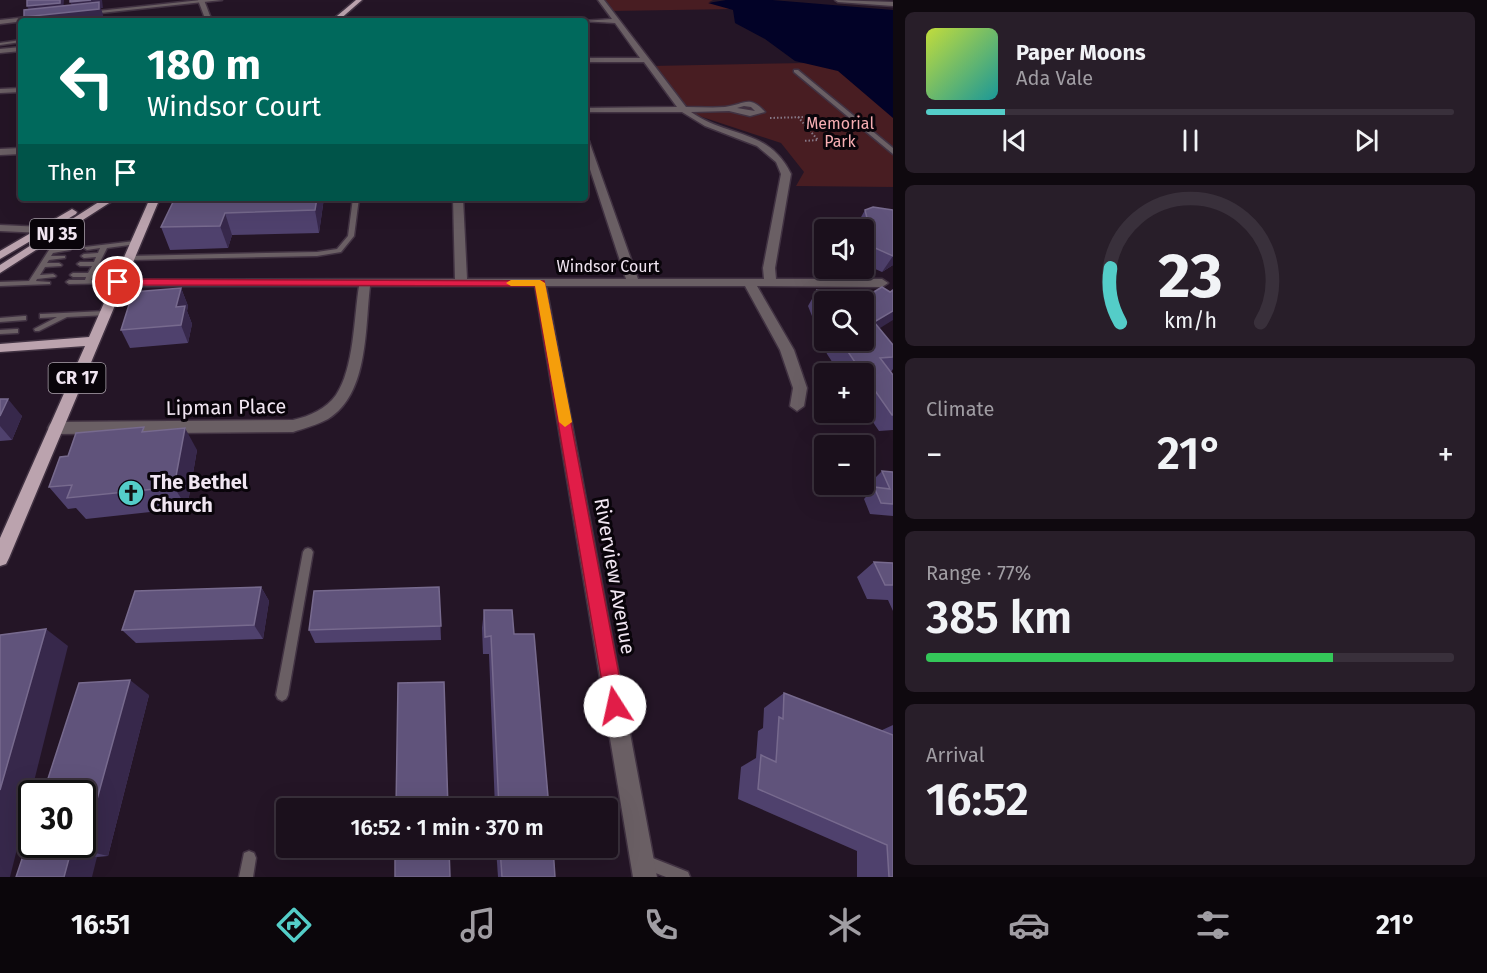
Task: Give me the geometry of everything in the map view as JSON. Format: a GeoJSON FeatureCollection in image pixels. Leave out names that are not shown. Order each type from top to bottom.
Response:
{"type":"FeatureCollection","features":[{"type":"Feature","properties":{"kind":"main road"},"geometry":{"type":"LineString","coordinates":[[338,18],[359,0]]}},
{"type":"Feature","properties":{"kind":"main road","name":"NJ 35"},"geometry":{"type":"LineString","coordinates":[[0,256],[89,201]]}},
{"type":"Feature","properties":{"kind":"main road","name":"NJ 35"},"geometry":{"type":"LineString","coordinates":[[0,270],[107,201]]}},
{"type":"Feature","properties":{"kind":"main road","name":"CR 17"},"geometry":{"type":"LineString","coordinates":[[0,558],[154,201]]}},
{"type":"Feature","properties":{"kind":"main road"},"geometry":{"type":"LineString","coordinates":[[0,348],[93,341]]}},
{"type":"Feature","properties":{"kind":"street"},"geometry":{"type":"LineString","coordinates":[[68,15],[219,0]]}},
{"type":"Feature","properties":{"kind":"street"},"geometry":{"type":"LineString","coordinates":[[601,0],[685,110],[707,124],[756,141],[776,155],[783,165],[786,174],[769,268],[770,283]]}},
{"type":"Feature","properties":{"kind":"street"},"geometry":{"type":"LineString","coordinates":[[838,0],[893,4]]}},
{"type":"Feature","properties":{"kind":"street"},"geometry":{"type":"LineString","coordinates":[[201,1],[208,18]]}},
{"type":"Feature","properties":{"kind":"street"},"geometry":{"type":"LineString","coordinates":[[39,18],[58,16]]}},
{"type":"Feature","properties":{"kind":"street"},"geometry":{"type":"LineString","coordinates":[[0,22],[18,20]]}},
{"type":"Feature","properties":{"kind":"street"},"geometry":{"type":"LineString","coordinates":[[588,21],[616,21]]}},
{"type":"Feature","properties":{"kind":"street"},"geometry":{"type":"LineString","coordinates":[[0,51],[18,49]]}},
{"type":"Feature","properties":{"kind":"street"},"geometry":{"type":"LineString","coordinates":[[588,60],[645,60]]}},
{"type":"Feature","properties":{"kind":"street"},"geometry":{"type":"LineString","coordinates":[[796,70],[893,153]]}},
{"type":"Feature","properties":{"kind":"street"},"geometry":{"type":"LineString","coordinates":[[0,91],[18,90]]}},
{"type":"Feature","properties":{"kind":"street"},"geometry":{"type":"LineString","coordinates":[[588,110],[729,109],[755,114]]}},
{"type":"Feature","properties":{"kind":"street"},"geometry":{"type":"LineString","coordinates":[[588,150],[633,283]]}},
{"type":"Feature","properties":{"kind":"street"},"geometry":{"type":"LineString","coordinates":[[0,152],[18,151]]}},
{"type":"Feature","properties":{"kind":"street"},"geometry":{"type":"LineString","coordinates":[[458,201],[461,283]]}},
{"type":"Feature","properties":{"kind":"street"},"geometry":{"type":"LineString","coordinates":[[0,228],[43,230]]}},
{"type":"Feature","properties":{"kind":"street","name":"Windsor Court"},"geometry":{"type":"LineString","coordinates":[[118,282],[882,283]]}},
{"type":"Feature","properties":{"kind":"street","name":"Lipman Place"},"geometry":{"type":"LineString","coordinates":[[56,428],[293,426],[311,421],[339,404],[348,391],[354,372],[365,283]]}},
{"type":"Feature","properties":{"kind":"street","name":"Riverview Avenue"},"geometry":{"type":"LineString","coordinates":[[540,283],[643,869]]}},
{"type":"Feature","properties":{"kind":"street"},"geometry":{"type":"LineString","coordinates":[[749,283],[791,359],[800,388],[797,406]]}},
{"type":"Feature","properties":{"kind":"lane"},"geometry":{"type":"LineString","coordinates":[[0,44],[18,41]]}},
{"type":"Feature","properties":{"kind":"lane"},"geometry":{"type":"LineString","coordinates":[[129,258],[293,255],[339,251],[351,236],[356,201]]}},
{"type":"Feature","properties":{"kind":"lane"},"geometry":{"type":"LineString","coordinates":[[87,248],[135,243]]}},
{"type":"Feature","properties":{"kind":"lane"},"geometry":{"type":"LineString","coordinates":[[39,246],[51,251],[68,249]]}},
{"type":"Feature","properties":{"kind":"lane"},"geometry":{"type":"LineString","coordinates":[[87,282],[104,247]]}},
{"type":"Feature","properties":{"kind":"lane"},"geometry":{"type":"LineString","coordinates":[[34,280],[51,251]]}},
{"type":"Feature","properties":{"kind":"lane"},"geometry":{"type":"LineString","coordinates":[[84,256],[100,255]]}},
{"type":"Feature","properties":{"kind":"lane"},"geometry":{"type":"LineString","coordinates":[[47,258],[63,257]]}},
{"type":"Feature","properties":{"kind":"lane"},"geometry":{"type":"LineString","coordinates":[[80,264],[96,264]]}},
{"type":"Feature","properties":{"kind":"lane"},"geometry":{"type":"LineString","coordinates":[[42,265],[59,265]]}},
{"type":"Feature","properties":{"kind":"lane"},"geometry":{"type":"LineString","coordinates":[[90,275],[71,279],[87,282],[118,282]]}},
{"type":"Feature","properties":{"kind":"lane"},"geometry":{"type":"LineString","coordinates":[[0,284],[50,279]]}},
{"type":"Feature","properties":{"kind":"lane"},"geometry":{"type":"LineString","coordinates":[[71,315],[56,321],[40,322],[71,315],[105,313]]}},
{"type":"Feature","properties":{"kind":"lane"},"geometry":{"type":"LineString","coordinates":[[1,323],[20,324]]}},
{"type":"Feature","properties":{"kind":"lane"},"geometry":{"type":"LineString","coordinates":[[0,332],[20,324]]}},
{"type":"Feature","properties":{"kind":"lane"},"geometry":{"type":"LineString","coordinates":[[282,695],[308,552]]}},
{"type":"Feature","properties":{"kind":"lane"},"geometry":{"type":"LineString","coordinates":[[246,877],[249,858]]}},
{"type":"Feature","properties":{"kind":"lane"},"geometry":{"type":"LineString","coordinates":[[643,869],[683,877]]}},
{"type":"Feature","properties":{"kind":"path"},"geometry":{"type":"LineString","coordinates":[[755,114],[765,119],[808,117],[822,130]]}},
{"type":"Feature","properties":{"kind":"path"},"geometry":{"type":"LineString","coordinates":[[798,117],[818,140],[803,141]]}},
{"type":"Feature","properties":{"kind":"path"},"geometry":{"type":"LineString","coordinates":[[801,121],[854,120]]}},
{"type":"Feature","properties":{"kind":"green space"},"geometry":{"type":"Polygon","coordinates":[[[602,0],[713,0],[709,2],[736,9],[610,11],[602,0]]]}},
{"type":"Feature","properties":{"kind":"green space","name":"Memorial Park"},"geometry":{"type":"Polygon","coordinates":[[[807,63],[846,70],[893,108],[893,187],[796,186],[804,172],[781,143],[687,112],[651,66],[807,63]]]}},
{"type":"Feature","properties":{"kind":"water"},"geometry":{"type":"Polygon","coordinates":[[[726,0],[772,0],[893,10],[893,118],[838,71],[795,61],[765,39],[735,23],[733,10],[708,3],[726,0]]]}},
{"type":"Feature","properties":{"kind":"building"},"geometry":{"type":"Polygon","coordinates":[[[27,0],[60,0],[60,3],[27,6],[27,0]]]}},
{"type":"Feature","properties":{"kind":"building"},"geometry":{"type":"Polygon","coordinates":[[[99,2],[99,9],[24,17],[24,10],[99,2]]]}},
{"type":"Feature","properties":{"kind":"building"},"geometry":{"type":"Polygon","coordinates":[[[174,201],[316,201],[315,210],[225,213],[220,226],[161,227],[174,201]]]}},
{"type":"Feature","properties":{"kind":"building"},"geometry":{"type":"Polygon","coordinates":[[[873,207],[893,210],[893,256],[874,247],[874,219],[865,219],[867,218],[865,210],[873,207]]]}},
{"type":"Feature","properties":{"kind":"building"},"geometry":{"type":"Polygon","coordinates":[[[882,287],[890,292],[893,290],[893,311],[874,322],[874,292],[882,287]]]}},
{"type":"Feature","properties":{"kind":"building"},"geometry":{"type":"Polygon","coordinates":[[[181,288],[176,307],[185,306],[181,325],[121,330],[133,292],[181,288]]]}},
{"type":"Feature","properties":{"kind":"building"},"geometry":{"type":"Polygon","coordinates":[[[874,322],[893,345],[893,357],[880,358],[893,375],[893,415],[874,389],[874,363],[856,363],[847,351],[874,351],[874,322]]]}},
{"type":"Feature","properties":{"kind":"building"},"geometry":{"type":"Polygon","coordinates":[[[0,399],[8,399],[0,416],[0,399]]]}},
{"type":"Feature","properties":{"kind":"building"},"geometry":{"type":"Polygon","coordinates":[[[144,427],[142,432],[185,428],[174,487],[67,498],[72,485],[49,487],[60,457],[68,456],[76,433],[144,427]]]}},
{"type":"Feature","properties":{"kind":"building"},"geometry":{"type":"Polygon","coordinates":[[[882,471],[893,472],[893,504],[881,503],[874,487],[890,489],[882,471]]]}},
{"type":"Feature","properties":{"kind":"building"},"geometry":{"type":"Polygon","coordinates":[[[874,562],[893,563],[893,585],[885,585],[874,562]]]}},
{"type":"Feature","properties":{"kind":"building"},"geometry":{"type":"Polygon","coordinates":[[[261,587],[254,625],[122,630],[135,591],[261,587]]]}},
{"type":"Feature","properties":{"kind":"building"},"geometry":{"type":"Polygon","coordinates":[[[439,587],[441,626],[309,630],[314,591],[439,587]]]}},
{"type":"Feature","properties":{"kind":"building"},"geometry":{"type":"Polygon","coordinates":[[[484,610],[512,610],[514,634],[534,634],[548,798],[499,798],[491,636],[485,637],[484,610]]]}},
{"type":"Feature","properties":{"kind":"building"},"geometry":{"type":"Polygon","coordinates":[[[46,629],[0,790],[0,635],[46,629]]]}},
{"type":"Feature","properties":{"kind":"building"},"geometry":{"type":"Polygon","coordinates":[[[130,680],[96,803],[96,780],[48,780],[79,683],[130,680]]]}},
{"type":"Feature","properties":{"kind":"building"},"geometry":{"type":"Polygon","coordinates":[[[444,682],[448,798],[396,798],[398,683],[444,682]]]}},
{"type":"Feature","properties":{"kind":"building"},"geometry":{"type":"Polygon","coordinates":[[[784,693],[893,735],[893,877],[889,877],[887,845],[758,789],[761,755],[776,762],[779,717],[783,719],[784,693]]]}},
{"type":"Feature","properties":{"kind":"building"},"geometry":{"type":"Polygon","coordinates":[[[22,858],[69,858],[64,877],[16,877],[22,858]]]}},
{"type":"Feature","properties":{"kind":"building"},"geometry":{"type":"Polygon","coordinates":[[[395,858],[449,858],[450,877],[395,877],[395,858]]]}},
{"type":"Feature","properties":{"kind":"building"},"geometry":{"type":"Polygon","coordinates":[[[501,858],[554,858],[555,877],[502,877],[501,858]]]}},
{"type":"Feature","properties":{"kind":"slow traffic"},"geometry":{"type":"LineString","coordinates":[[511,283],[540,283],[565,422]]}},
{"type":"Feature","properties":{"kind":"place","name":"The Bethel Church"},"geometry":{"type":"Point","coordinates":[131,493]}},
{"type":"Feature","properties":{"kind":"route"},"geometry":{"type":"LineString","coordinates":[[118,282],[540,283],[615,706]]}}]}
